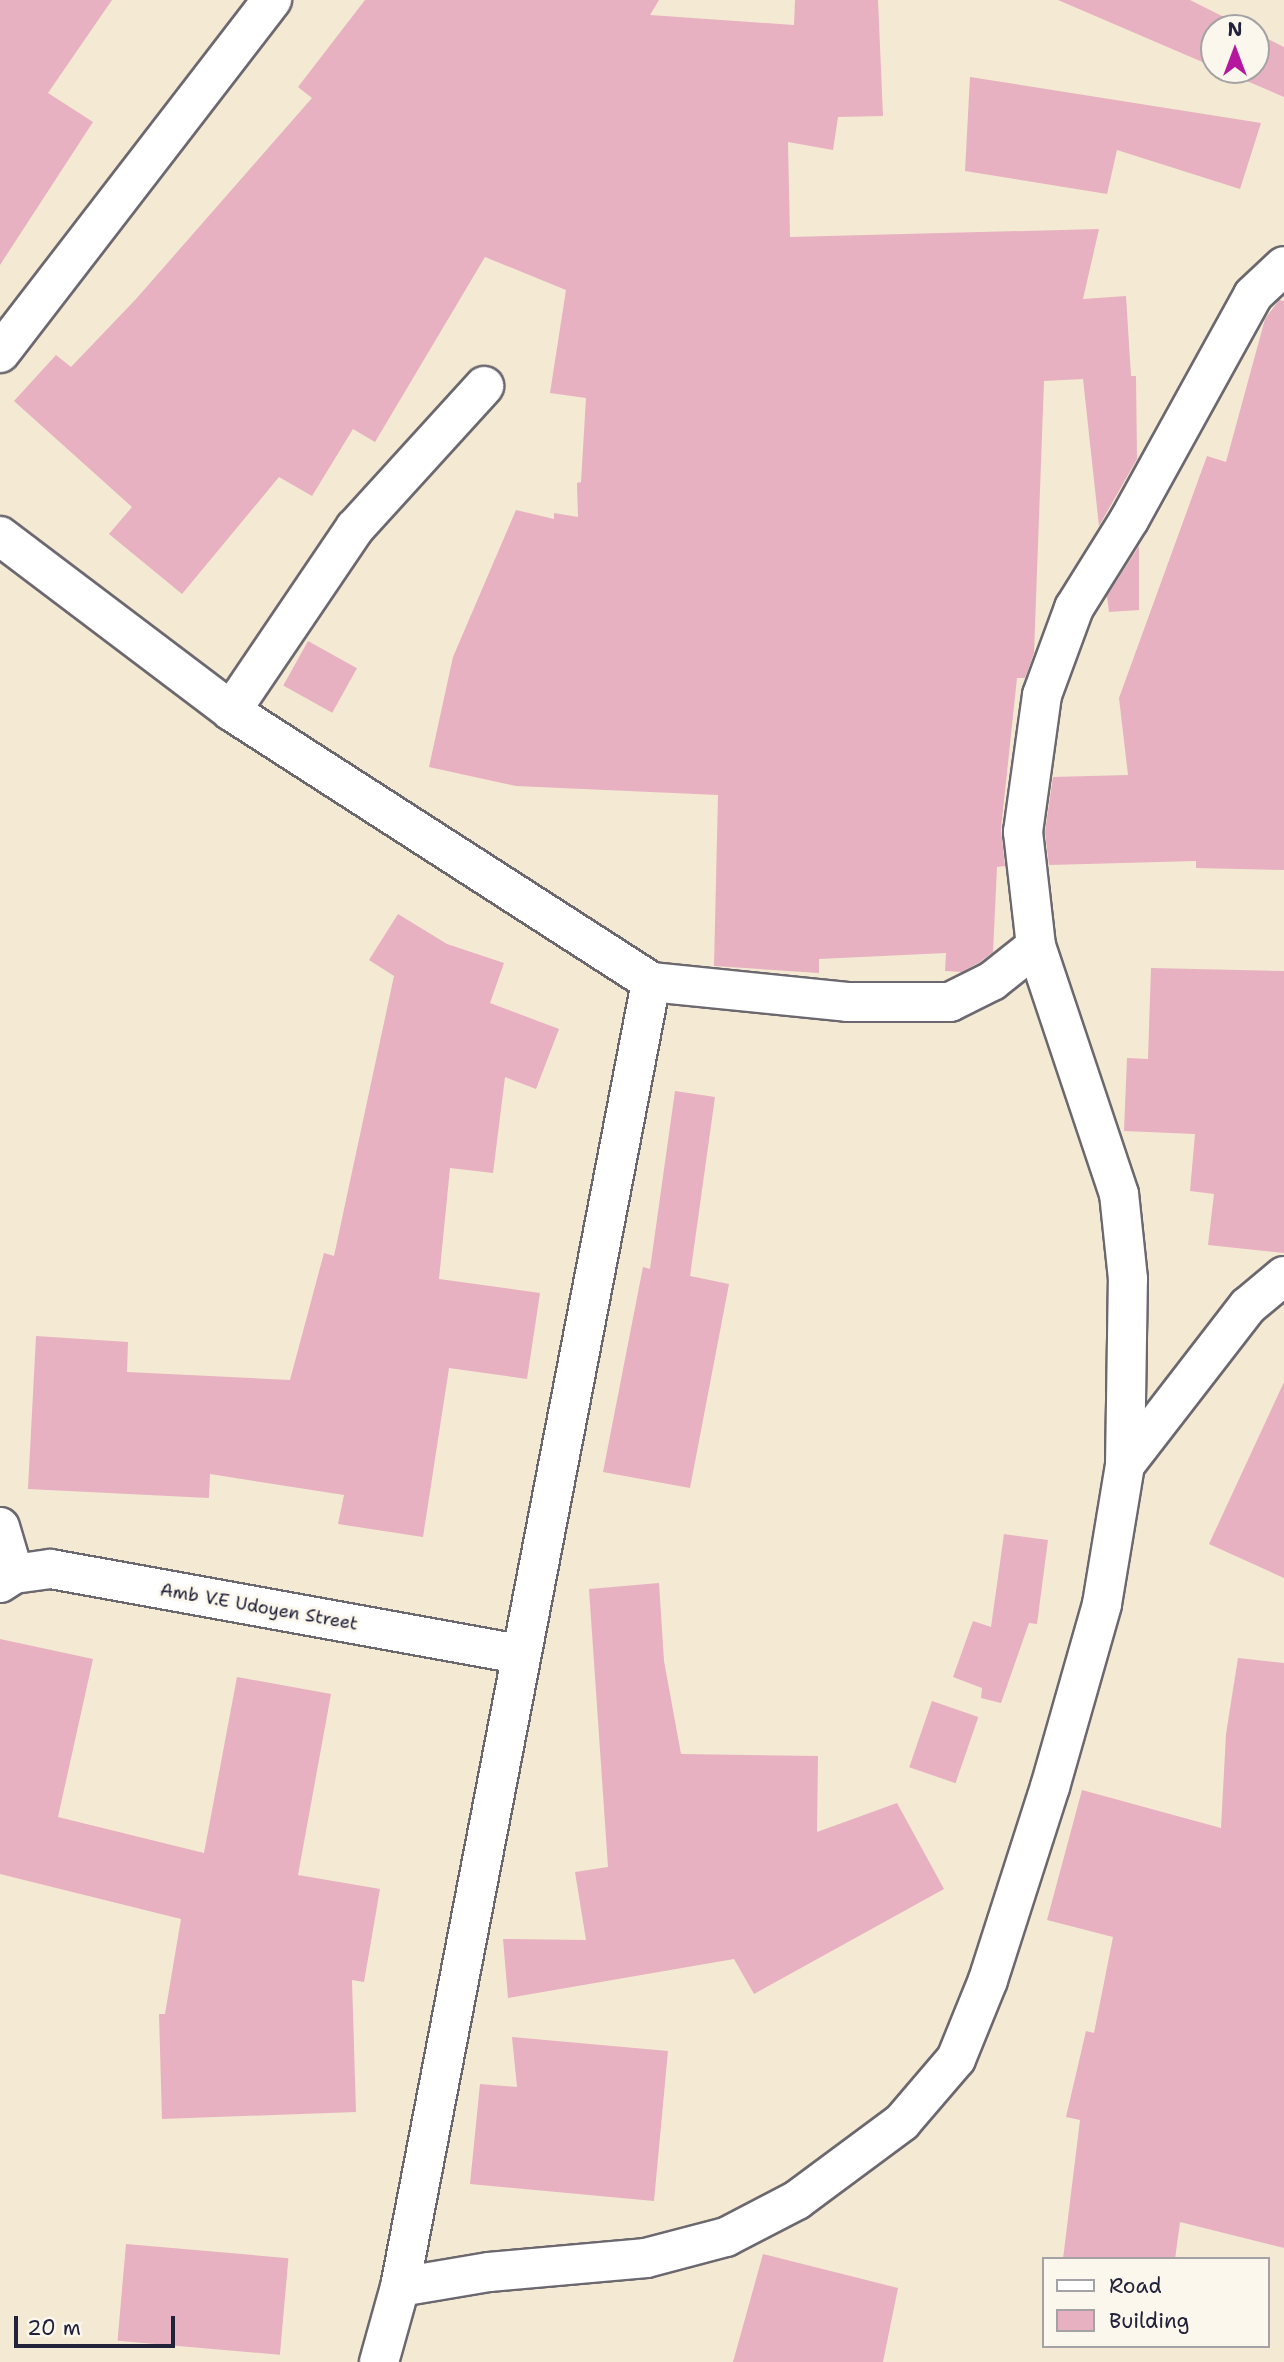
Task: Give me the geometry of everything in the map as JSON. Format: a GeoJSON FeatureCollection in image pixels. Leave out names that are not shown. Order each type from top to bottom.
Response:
{"type":"FeatureCollection","features":[{"type":"Feature","properties":{"kind":"street"},"geometry":{"type":"LineString","coordinates":[[0,353],[272,0]]}},
{"type":"Feature","properties":{"kind":"street"},"geometry":{"type":"LineString","coordinates":[[400,2287],[489,2273],[646,2258],[726,2237],[797,2200],[902,2122],[956,2059],[988,1980],[1050,1787],[1102,1604],[1125,1465],[1128,1279],[1119,1194],[1036,946],[1023,832],[1042,695],[1074,608],[1129,520],[1253,295],[1284,266]]}},
{"type":"Feature","properties":{"kind":"street"},"geometry":{"type":"LineString","coordinates":[[231,711],[355,528],[484,386]]}},
{"type":"Feature","properties":{"kind":"street"},"geometry":{"type":"LineString","coordinates":[[0,536],[231,711],[651,982],[847,1002],[950,1002],[992,981],[1036,946]]}},
{"type":"Feature","properties":{"kind":"street"},"geometry":{"type":"LineString","coordinates":[[379,2362],[400,2287],[651,982]]}},
{"type":"Feature","properties":{"kind":"street"},"geometry":{"type":"LineString","coordinates":[[1125,1465],[1248,1306],[1284,1276]]}},
{"type":"Feature","properties":{"kind":"street"},"geometry":{"type":"LineString","coordinates":[[0,1527],[7,1579]]}},
{"type":"Feature","properties":{"kind":"street","name":"Amb V.E Udoyen Street"},"geometry":{"type":"LineString","coordinates":[[7,1579],[51,1569],[521,1654]]}},
{"type":"Feature","properties":{"kind":"building"},"geometry":{"type":"Polygon","coordinates":[[[0,0],[112,0],[48,93],[93,122],[0,265],[0,0]]]}},
{"type":"Feature","properties":{"kind":"building"},"geometry":{"type":"Polygon","coordinates":[[[365,0],[659,0],[650,15],[794,25],[795,0],[878,0],[883,116],[838,117],[833,150],[788,142],[790,237],[1099,229],[1083,299],[1126,296],[1131,376],[1136,376],[1137,459],[1099,526],[1083,379],[1044,381],[1034,653],[1025,678],[1017,678],[1001,829],[1005,866],[997,867],[993,952],[980,962],[962,972],[945,971],[946,953],[819,959],[819,973],[714,966],[718,795],[516,786],[429,767],[453,657],[516,510],[554,519],[554,513],[578,517],[577,483],[581,482],[586,398],[550,393],[566,290],[485,257],[375,442],[353,429],[312,496],[279,477],[182,594],[109,534],[132,507],[14,401],[56,355],[71,367],[136,299],[312,98],[298,87],[365,0]]]}},
{"type":"Feature","properties":{"kind":"building"},"geometry":{"type":"Polygon","coordinates":[[[1058,0],[1190,0],[1218,14],[1200,14],[1200,61],[1058,0]]]}},
{"type":"Feature","properties":{"kind":"building"},"geometry":{"type":"Polygon","coordinates":[[[1270,40],[1284,47],[1284,97],[1254,84],[1270,84],[1270,40]]]}},
{"type":"Feature","properties":{"kind":"building"},"geometry":{"type":"Polygon","coordinates":[[[970,77],[1261,123],[1240,189],[1117,150],[1107,194],[965,171],[970,77]]]}},
{"type":"Feature","properties":{"kind":"building"},"geometry":{"type":"Polygon","coordinates":[[[1279,300],[1284,301],[1284,870],[1196,868],[1196,861],[1049,865],[1045,832],[1053,777],[1128,775],[1119,698],[1207,456],[1226,462],[1265,319],[1279,300]]]}},
{"type":"Feature","properties":{"kind":"building"},"geometry":{"type":"Polygon","coordinates":[[[1139,546],[1139,610],[1109,612],[1107,596],[1139,546]]]}},
{"type":"Feature","properties":{"kind":"building"},"geometry":{"type":"Polygon","coordinates":[[[308,641],[357,668],[332,713],[283,686],[308,641]]]}},
{"type":"Feature","properties":{"kind":"building"},"geometry":{"type":"Polygon","coordinates":[[[398,914],[447,944],[504,963],[490,1003],[559,1029],[536,1089],[505,1077],[493,1173],[450,1168],[439,1279],[540,1293],[527,1379],[449,1368],[423,1537],[338,1524],[344,1495],[210,1474],[209,1498],[28,1489],[36,1336],[128,1342],[127,1372],[290,1380],[324,1253],[334,1256],[394,976],[369,960],[398,914]]]}},
{"type":"Feature","properties":{"kind":"building"},"geometry":{"type":"Polygon","coordinates":[[[1151,968],[1284,971],[1284,1253],[1208,1245],[1214,1194],[1190,1191],[1195,1134],[1124,1131],[1127,1058],[1148,1059],[1151,968]]]}},
{"type":"Feature","properties":{"kind":"building"},"geometry":{"type":"Polygon","coordinates":[[[675,1091],[715,1097],[690,1276],[729,1284],[690,1488],[603,1472],[643,1267],[650,1269],[675,1091]]]}},
{"type":"Feature","properties":{"kind":"building"},"geometry":{"type":"Polygon","coordinates":[[[1284,1382],[1284,1578],[1209,1544],[1284,1382]]]}},
{"type":"Feature","properties":{"kind":"building"},"geometry":{"type":"Polygon","coordinates":[[[1004,1534],[1048,1540],[1037,1624],[1029,1623],[1001,1703],[981,1698],[982,1688],[953,1677],[973,1621],[991,1627],[1004,1534]]]}},
{"type":"Feature","properties":{"kind":"building"},"geometry":{"type":"Polygon","coordinates":[[[659,1583],[664,1661],[681,1754],[818,1756],[817,1832],[897,1803],[944,1889],[754,1994],[734,1959],[508,1998],[503,1939],[586,1940],[575,1872],[608,1867],[589,1589],[659,1583]]]}},
{"type":"Feature","properties":{"kind":"building"},"geometry":{"type":"Polygon","coordinates":[[[0,1639],[93,1659],[58,1817],[204,1853],[237,1677],[331,1694],[298,1875],[380,1889],[364,1982],[352,1980],[356,2112],[162,2119],[159,2014],[165,2014],[181,1919],[0,1874],[0,1639]]]}},
{"type":"Feature","properties":{"kind":"building"},"geometry":{"type":"Polygon","coordinates":[[[1238,1658],[1284,1663],[1284,2248],[1180,2222],[1175,2257],[1063,2257],[1080,2120],[1066,2117],[1086,2031],[1094,2033],[1113,1937],[1047,1920],[1082,1790],[1221,1828],[1226,1734],[1238,1658]]]}},
{"type":"Feature","properties":{"kind":"building"},"geometry":{"type":"Polygon","coordinates":[[[932,1701],[978,1717],[956,1783],[909,1767],[932,1701]]]}},
{"type":"Feature","properties":{"kind":"building"},"geometry":{"type":"Polygon","coordinates":[[[512,2037],[668,2051],[654,2201],[470,2184],[480,2084],[517,2087],[512,2037]]]}},
{"type":"Feature","properties":{"kind":"building"},"geometry":{"type":"Polygon","coordinates":[[[126,2244],[288,2258],[280,2355],[118,2341],[126,2244]]]}},
{"type":"Feature","properties":{"kind":"building"},"geometry":{"type":"Polygon","coordinates":[[[763,2254],[898,2288],[883,2362],[733,2362],[763,2254]]]}}]}
